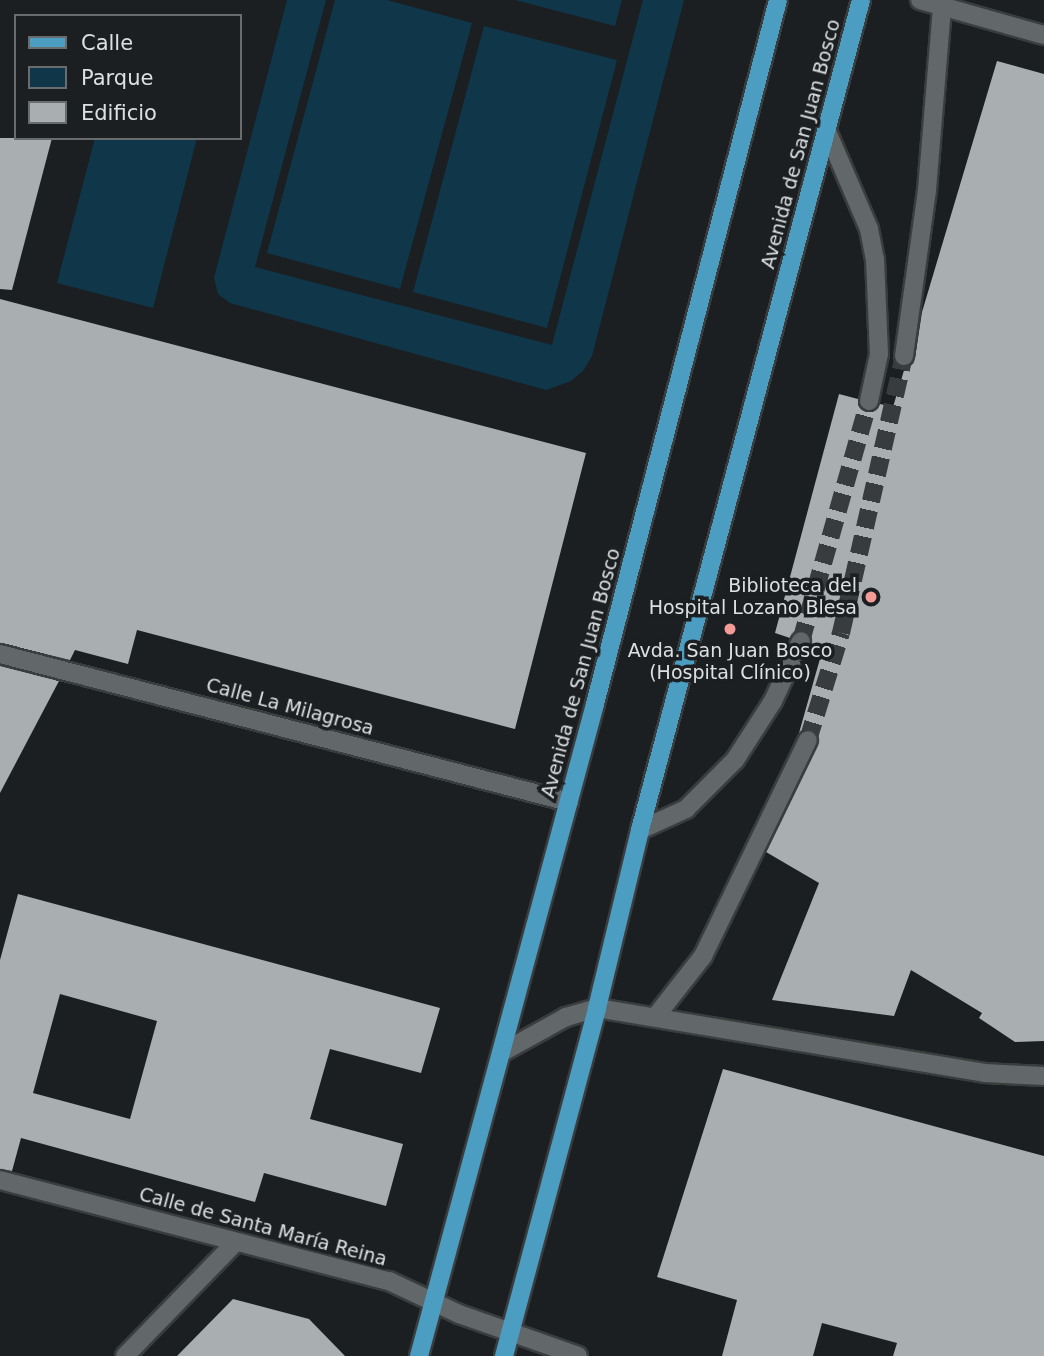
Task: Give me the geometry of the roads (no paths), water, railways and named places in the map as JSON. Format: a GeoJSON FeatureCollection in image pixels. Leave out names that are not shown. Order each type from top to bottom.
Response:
{"type":"FeatureCollection","features":[{"type":"Feature","properties":{"kind":"main road","name":"Avenida de San Juan Bosco"},"geometry":{"type":"LineString","coordinates":[[419,1356],[569,802],[778,0]]}},
{"type":"Feature","properties":{"kind":"main road","name":"Avenida de San Juan Bosco"},"geometry":{"type":"LineString","coordinates":[[504,1356],[597,1008],[640,830],[861,0]]}},
{"type":"Feature","properties":{"kind":"street"},"geometry":{"type":"LineString","coordinates":[[920,0],[1044,35]]}},
{"type":"Feature","properties":{"kind":"street"},"geometry":{"type":"LineString","coordinates":[[904,356],[927,190],[942,7]]}},
{"type":"Feature","properties":{"kind":"street"},"geometry":{"type":"LineString","coordinates":[[826,129],[869,229],[875,259],[879,354],[869,401]]}},
{"type":"Feature","properties":{"kind":"street"},"geometry":{"type":"LineString","coordinates":[[640,830],[686,809],[735,760],[773,701],[801,641]]}},
{"type":"Feature","properties":{"kind":"street","name":"Calle La Milagrosa"},"geometry":{"type":"LineString","coordinates":[[0,654],[569,802]]}},
{"type":"Feature","properties":{"kind":"street"},"geometry":{"type":"LineString","coordinates":[[656,1016],[703,956],[808,740]]}},
{"type":"Feature","properties":{"kind":"street"},"geometry":{"type":"LineString","coordinates":[[501,1052],[566,1017],[597,1008],[985,1073],[1044,1076]]}},
{"type":"Feature","properties":{"kind":"street","name":"Calle de Santa María Reina"},"geometry":{"type":"LineString","coordinates":[[0,1180],[389,1282],[510,1334],[578,1356]]}},
{"type":"Feature","properties":{"kind":"street"},"geometry":{"type":"LineString","coordinates":[[125,1356],[236,1242]]}},
{"type":"Feature","properties":{"kind":"tunnel"},"geometry":{"type":"LineString","coordinates":[[808,740],[841,633],[904,356]]}},
{"type":"Feature","properties":{"kind":"tunnel"},"geometry":{"type":"LineString","coordinates":[[801,641],[869,401]]}},
{"type":"Feature","properties":{"kind":"place","name":"Biblioteca del Hospital Lozano Blesa"},"geometry":{"type":"Point","coordinates":[871,597]}},
{"type":"Feature","properties":{"kind":"place","name":"Avda. San Juan Bosco (Hospital Clínico)"},"geometry":{"type":"Point","coordinates":[730,629]}}]}
